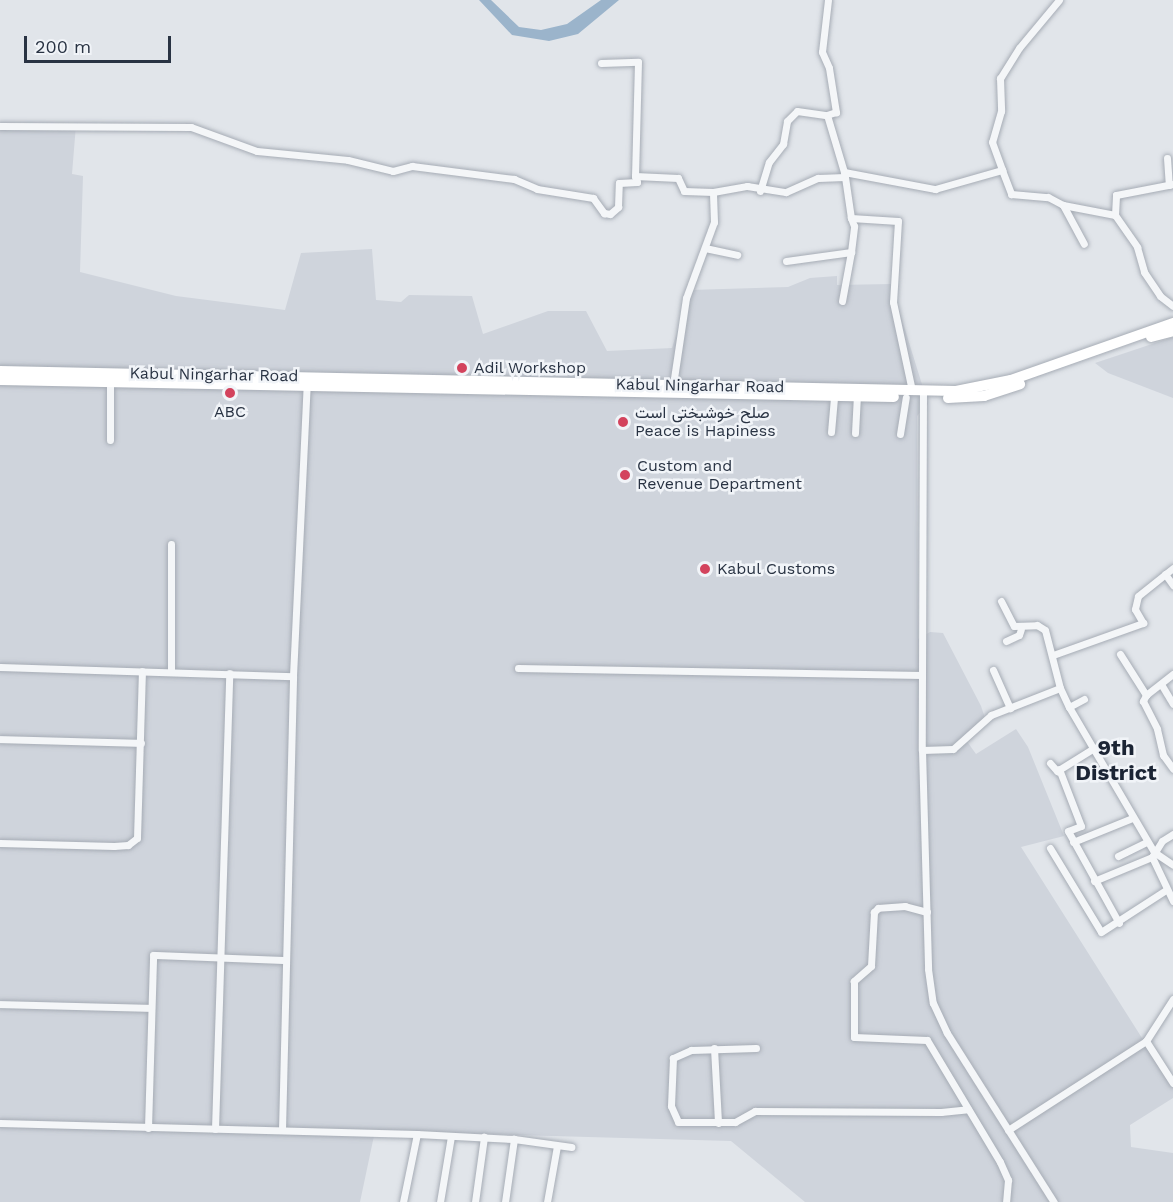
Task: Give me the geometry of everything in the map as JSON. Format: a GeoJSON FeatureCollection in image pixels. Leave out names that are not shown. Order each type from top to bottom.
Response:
{"type":"FeatureCollection","features":[{"type":"Feature","properties":{"kind":"highway","name":"Kabul Ningarhar Road"},"geometry":{"type":"LineString","coordinates":[[0,371],[110,382],[673,385],[984,396],[1172,331]]}},
{"type":"Feature","properties":{"kind":"highway","name":"Kabul Ningarhar Road"},"geometry":{"type":"LineString","coordinates":[[0,380],[35,376],[834,396],[916,394]]}},
{"type":"Feature","properties":{"kind":"street"},"geometry":{"type":"LineString","coordinates":[[760,190],[765,170],[783,144],[787,121],[797,111],[827,115],[836,112],[829,68],[822,52],[828,0]]}},
{"type":"Feature","properties":{"kind":"street"},"geometry":{"type":"LineString","coordinates":[[1059,0],[1018,48],[1000,78],[1001,111],[992,142],[1011,194],[1048,197],[1063,205],[1115,214]]}},
{"type":"Feature","properties":{"kind":"street"},"geometry":{"type":"LineString","coordinates":[[0,126],[191,127],[257,151],[348,160],[393,171],[412,166],[514,179],[537,189],[593,198],[604,213],[610,213],[618,207],[619,183],[636,182],[638,62],[601,63]]}},
{"type":"Feature","properties":{"kind":"street"},"geometry":{"type":"LineString","coordinates":[[827,115],[844,175],[854,226],[852,252],[843,278],[842,301]]}},
{"type":"Feature","properties":{"kind":"street"},"geometry":{"type":"LineString","coordinates":[[1167,158],[1171,184],[1116,195],[1115,214],[1137,247],[1144,272],[1160,296],[1173,306]]}},
{"type":"Feature","properties":{"kind":"street"},"geometry":{"type":"LineString","coordinates":[[635,176],[678,178],[684,191],[713,192],[747,186],[760,190],[786,192],[818,178],[844,175],[935,189],[1002,170]]}},
{"type":"Feature","properties":{"kind":"street"},"geometry":{"type":"LineString","coordinates":[[673,385],[686,298],[714,222],[713,192]]}},
{"type":"Feature","properties":{"kind":"street"},"geometry":{"type":"LineString","coordinates":[[1063,205],[1084,244]]}},
{"type":"Feature","properties":{"kind":"street"},"geometry":{"type":"LineString","coordinates":[[851,218],[898,221],[893,302],[916,394],[922,750],[927,912],[933,1003],[947,1033],[1054,1202]]}},
{"type":"Feature","properties":{"kind":"street"},"geometry":{"type":"LineString","coordinates":[[705,248],[736,255]]}},
{"type":"Feature","properties":{"kind":"street"},"geometry":{"type":"LineString","coordinates":[[786,261],[852,252]]}},
{"type":"Feature","properties":{"kind":"street"},"geometry":{"type":"LineString","coordinates":[[110,382],[110,440]]}},
{"type":"Feature","properties":{"kind":"street"},"geometry":{"type":"LineString","coordinates":[[282,1130],[293,676],[307,382]]}},
{"type":"Feature","properties":{"kind":"street"},"geometry":{"type":"LineString","coordinates":[[900,435],[916,394]]}},
{"type":"Feature","properties":{"kind":"street"},"geometry":{"type":"LineString","coordinates":[[831,432],[834,396]]}},
{"type":"Feature","properties":{"kind":"street"},"geometry":{"type":"LineString","coordinates":[[855,433],[857,396]]}},
{"type":"Feature","properties":{"kind":"street"},"geometry":{"type":"LineString","coordinates":[[171,544],[171,672]]}},
{"type":"Feature","properties":{"kind":"street"},"geometry":{"type":"LineString","coordinates":[[1053,655],[1143,623],[1135,609],[1138,596],[1173,568]]}},
{"type":"Feature","properties":{"kind":"street"},"geometry":{"type":"LineString","coordinates":[[1165,574],[1173,585]]}},
{"type":"Feature","properties":{"kind":"street"},"geometry":{"type":"LineString","coordinates":[[1001,601],[1010,624],[1021,629],[1037,625],[1045,630],[1053,655],[1059,688],[1147,842],[1166,890],[1173,900]]}},
{"type":"Feature","properties":{"kind":"street"},"geometry":{"type":"LineString","coordinates":[[1006,641],[1019,634],[1021,629]]}},
{"type":"Feature","properties":{"kind":"street"},"geometry":{"type":"LineString","coordinates":[[1120,654],[1146,695]]}},
{"type":"Feature","properties":{"kind":"street"},"geometry":{"type":"LineString","coordinates":[[0,667],[293,676]]}},
{"type":"Feature","properties":{"kind":"street"},"geometry":{"type":"LineString","coordinates":[[518,668],[922,675]]}},
{"type":"Feature","properties":{"kind":"street"},"geometry":{"type":"LineString","coordinates":[[993,670],[1010,708]]}},
{"type":"Feature","properties":{"kind":"street"},"geometry":{"type":"LineString","coordinates":[[0,843],[114,846],[128,844],[137,838],[142,671]]}},
{"type":"Feature","properties":{"kind":"street"},"geometry":{"type":"LineString","coordinates":[[215,1129],[228,673]]}},
{"type":"Feature","properties":{"kind":"street"},"geometry":{"type":"LineString","coordinates":[[1173,674],[1146,695],[1143,702],[1157,729],[1163,755],[1173,769]]}},
{"type":"Feature","properties":{"kind":"street"},"geometry":{"type":"LineString","coordinates":[[1161,684],[1173,704]]}},
{"type":"Feature","properties":{"kind":"street"},"geometry":{"type":"LineString","coordinates":[[922,750],[953,749],[991,716],[1059,688]]}},
{"type":"Feature","properties":{"kind":"street"},"geometry":{"type":"LineString","coordinates":[[1069,707],[1084,699]]}},
{"type":"Feature","properties":{"kind":"street"},"geometry":{"type":"LineString","coordinates":[[0,739],[141,743]]}},
{"type":"Feature","properties":{"kind":"street"},"geometry":{"type":"LineString","coordinates":[[1050,763],[1055,771],[1094,748]]}},
{"type":"Feature","properties":{"kind":"street"},"geometry":{"type":"LineString","coordinates":[[1059,769],[1080,826],[1068,831],[1119,923]]}},
{"type":"Feature","properties":{"kind":"street"},"geometry":{"type":"LineString","coordinates":[[1074,842],[1132,818]]}},
{"type":"Feature","properties":{"kind":"street"},"geometry":{"type":"LineString","coordinates":[[1094,881],[1153,855],[1173,834]]}},
{"type":"Feature","properties":{"kind":"street"},"geometry":{"type":"LineString","coordinates":[[1118,856],[1147,842]]}},
{"type":"Feature","properties":{"kind":"street"},"geometry":{"type":"LineString","coordinates":[[1050,848],[1098,929],[1105,931],[1119,923],[1166,890]]}},
{"type":"Feature","properties":{"kind":"street"},"geometry":{"type":"LineString","coordinates":[[1153,855],[1173,865]]}},
{"type":"Feature","properties":{"kind":"street"},"geometry":{"type":"LineString","coordinates":[[927,912],[905,906],[878,908],[874,912],[871,966],[854,981],[854,1037],[927,1040],[1008,1180],[1006,1202]]}},
{"type":"Feature","properties":{"kind":"street"},"geometry":{"type":"LineString","coordinates":[[148,1128],[153,955],[286,960]]}},
{"type":"Feature","properties":{"kind":"street"},"geometry":{"type":"LineString","coordinates":[[1008,1130],[1146,1041],[1173,999]]}},
{"type":"Feature","properties":{"kind":"street"},"geometry":{"type":"LineString","coordinates":[[0,1004],[151,1008]]}},
{"type":"Feature","properties":{"kind":"street"},"geometry":{"type":"LineString","coordinates":[[1146,1041],[1170,1071],[1173,1083]]}},
{"type":"Feature","properties":{"kind":"street"},"geometry":{"type":"LineString","coordinates":[[714,1048],[718,1123]]}},
{"type":"Feature","properties":{"kind":"street"},"geometry":{"type":"LineString","coordinates":[[756,1048],[691,1050],[673,1058],[671,1106],[678,1122],[735,1122],[755,1111],[941,1112],[968,1109]]}},
{"type":"Feature","properties":{"kind":"street"},"geometry":{"type":"LineString","coordinates":[[0,1123],[417,1134],[514,1139],[571,1147]]}},
{"type":"Feature","properties":{"kind":"street"},"geometry":{"type":"LineString","coordinates":[[403,1202],[417,1134]]}},
{"type":"Feature","properties":{"kind":"street"},"geometry":{"type":"LineString","coordinates":[[440,1202],[451,1136]]}},
{"type":"Feature","properties":{"kind":"street"},"geometry":{"type":"LineString","coordinates":[[475,1202],[484,1137]]}},
{"type":"Feature","properties":{"kind":"street"},"geometry":{"type":"LineString","coordinates":[[504,1202],[514,1139]]}},
{"type":"Feature","properties":{"kind":"street"},"geometry":{"type":"LineString","coordinates":[[547,1202],[558,1146]]}},
{"type":"Feature","properties":{"kind":"shaded area"},"geometry":{"type":"Polygon","coordinates":[[[76,125],[72,174],[83,176],[80,272],[176,296],[285,310],[301,253],[372,249],[376,300],[401,302],[409,295],[472,296],[483,334],[548,311],[586,311],[607,351],[672,348],[690,290],[788,287],[810,278],[837,276],[837,285],[891,284],[928,404],[917,416],[918,639],[930,632],[943,633],[981,706],[985,718],[966,740],[976,754],[1016,729],[1028,747],[1064,836],[1021,847],[1173,1087],[1173,1098],[1130,1125],[1131,1147],[1173,1153],[1173,1202],[805,1202],[731,1141],[375,1131],[360,1202],[0,1202],[0,126],[76,125]]]}},
{"type":"Feature","properties":{"kind":"shaded area"},"geometry":{"type":"Polygon","coordinates":[[[1173,337],[1173,398],[1108,373],[1095,363],[1173,337]]]}},
{"type":"Feature","properties":{"kind":"water"},"geometry":{"type":"Polygon","coordinates":[[[479,0],[491,0],[519,27],[541,30],[567,24],[601,0],[619,0],[578,34],[549,41],[512,35],[479,0]]]}},
{"type":"Feature","properties":{"kind":"place","name":"Adil Workshop"},"geometry":{"type":"Point","coordinates":[462,368]}},
{"type":"Feature","properties":{"kind":"place","name":"ABC"},"geometry":{"type":"Point","coordinates":[230,393]}},
{"type":"Feature","properties":{"kind":"place","name":"صلح خوشبختی است Peace is Hapiness"},"geometry":{"type":"Point","coordinates":[623,422]}},
{"type":"Feature","properties":{"kind":"place","name":"Custom and Revenue Department"},"geometry":{"type":"Point","coordinates":[625,475]}},
{"type":"Feature","properties":{"kind":"place","name":"Kabul Customs"},"geometry":{"type":"Point","coordinates":[705,569]}},
{"type":"Feature","properties":{"kind":"district","name":"9th District"},"geometry":{"type":"Point","coordinates":[1116,760]}}]}
